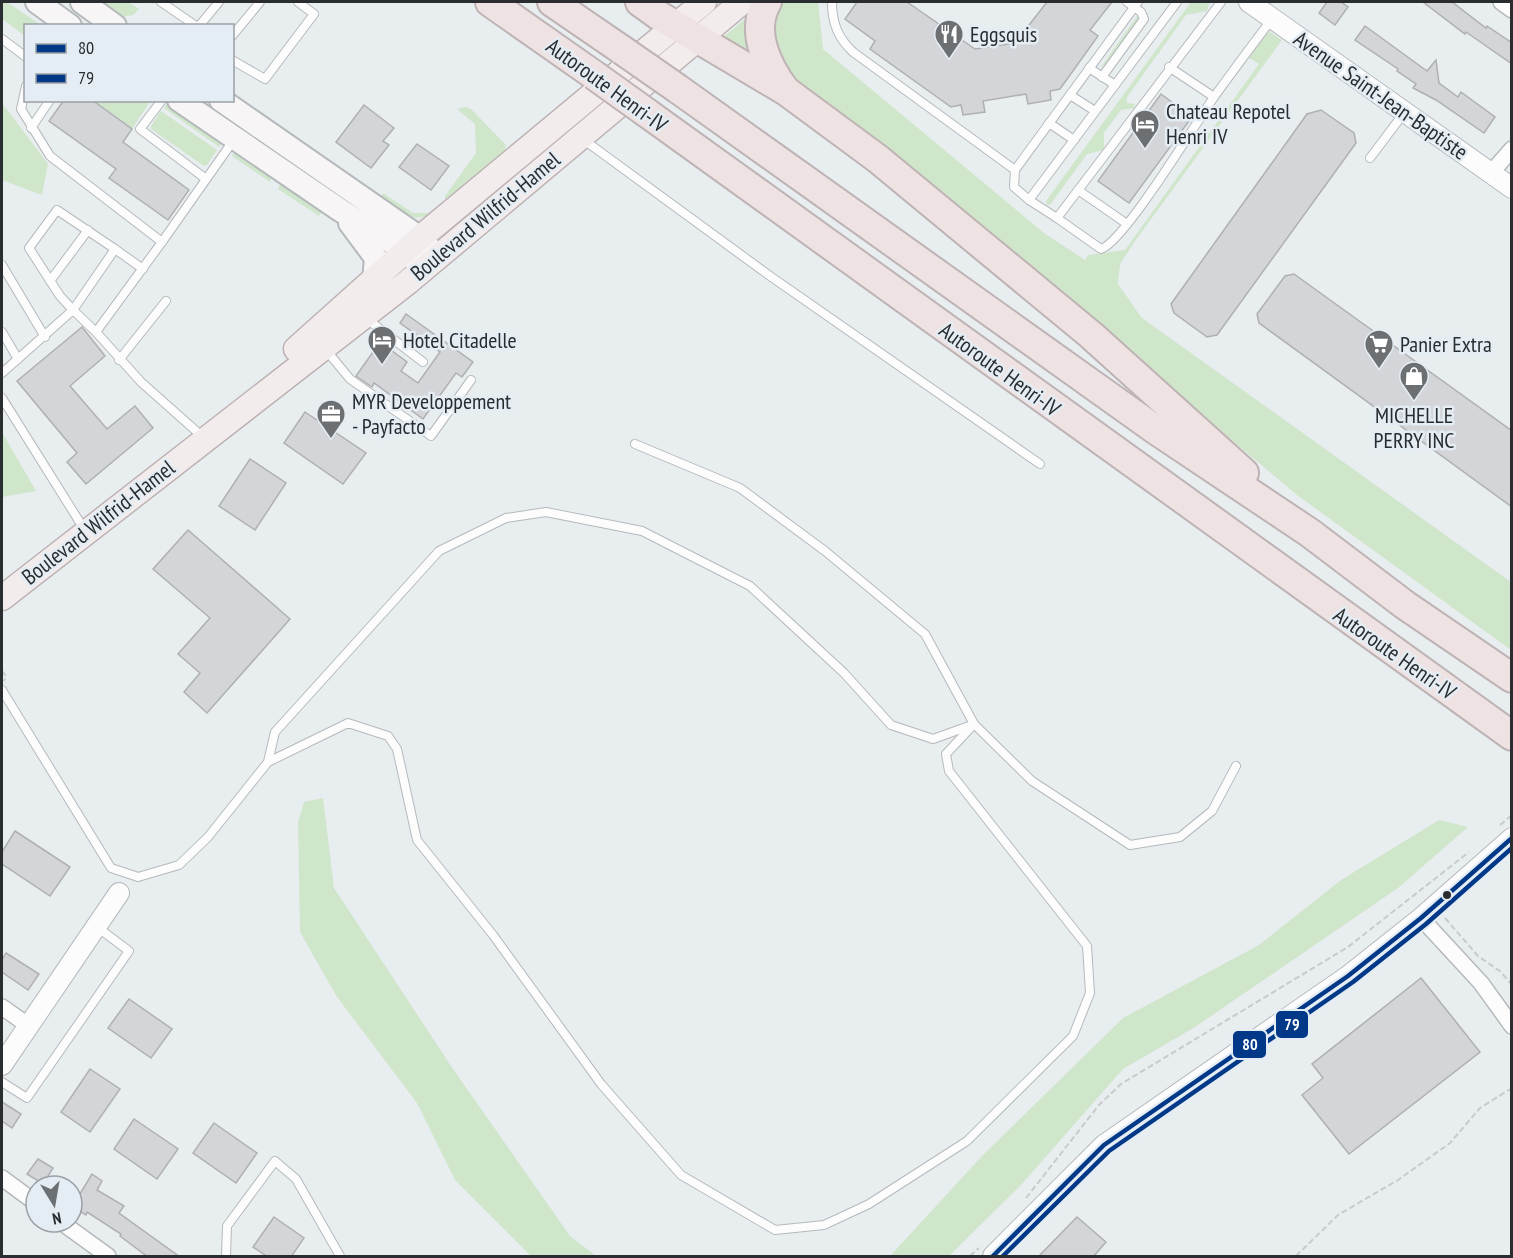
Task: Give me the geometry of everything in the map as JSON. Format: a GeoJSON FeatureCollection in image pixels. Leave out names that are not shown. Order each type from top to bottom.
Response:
{"type":"FeatureCollection","features":[{"type":"Feature","properties":{"kind":"highway","name":"Autoroute Henri-IV"},"geometry":{"type":"LineString","coordinates":[[490,2],[1512,736]]}},
{"type":"Feature","properties":{"kind":"highway","name":"Autoroute Henri-IV"},"geometry":{"type":"LineString","coordinates":[[552,2],[678,89],[1156,430],[1310,533],[1405,605],[1512,678]]}},
{"type":"Feature","properties":{"kind":"highway"},"geometry":{"type":"LineString","coordinates":[[640,2],[786,91],[922,194],[1177,410],[1310,533]]}},
{"type":"Feature","properties":{"kind":"highway"},"geometry":{"type":"LineString","coordinates":[[767,2],[761,31],[762,46],[770,71],[786,91]]}},
{"type":"Feature","properties":{"kind":"highway"},"geometry":{"type":"LineString","coordinates":[[1363,631],[1512,757]]}},
{"type":"Feature","properties":{"kind":"main road"},"geometry":{"type":"LineString","coordinates":[[38,2],[108,24]]}},
{"type":"Feature","properties":{"kind":"main road","name":"Boulevard Wilfrid-Hamel"},"geometry":{"type":"LineString","coordinates":[[2,598],[431,263],[579,137],[688,32],[704,2]]}},
{"type":"Feature","properties":{"kind":"main road","name":"Boulevard Wilfrid-Hamel"},"geometry":{"type":"LineString","coordinates":[[213,431],[297,347],[413,244],[688,32],[742,2]]}},
{"type":"Feature","properties":{"kind":"main road"},"geometry":{"type":"LineString","coordinates":[[182,102],[340,210],[413,244]]}},
{"type":"Feature","properties":{"kind":"main road"},"geometry":{"type":"LineString","coordinates":[[224,102],[413,244],[431,263]]}},
{"type":"Feature","properties":{"kind":"main road"},"geometry":{"type":"LineString","coordinates":[[340,210],[376,258],[374,281]]}},
{"type":"Feature","properties":{"kind":"street","name":"Avenue Saint-Jean-Baptiste"},"geometry":{"type":"LineString","coordinates":[[1250,2],[1512,188]]}},
{"type":"Feature","properties":{"kind":"street"},"geometry":{"type":"LineString","coordinates":[[1500,2],[1512,10]]}},
{"type":"Feature","properties":{"kind":"street"},"geometry":{"type":"LineString","coordinates":[[1491,173],[1512,149]]}},
{"type":"Feature","properties":{"kind":"street"},"geometry":{"type":"LineString","coordinates":[[988,1250],[1104,1145],[1307,1006],[1427,912],[1504,833]]}},
{"type":"Feature","properties":{"kind":"street"},"geometry":{"type":"LineString","coordinates":[[2,1065],[119,893]]}},
{"type":"Feature","properties":{"kind":"street"},"geometry":{"type":"LineString","coordinates":[[1427,912],[1512,1026]]}},
{"type":"Feature","properties":{"kind":"street"},"geometry":{"type":"LineString","coordinates":[[2,1007],[29,1026]]}},
{"type":"Feature","properties":{"kind":"street"},"geometry":{"type":"LineString","coordinates":[[2,1178],[24,1194]]}},
{"type":"Feature","properties":{"kind":"street"},"geometry":{"type":"LineString","coordinates":[[78,1234],[108,1257]]}},
{"type":"Feature","properties":{"kind":"lane"},"geometry":{"type":"LineString","coordinates":[[160,2],[195,24]]}},
{"type":"Feature","properties":{"kind":"lane"},"geometry":{"type":"LineString","coordinates":[[200,24],[219,2]]}},
{"type":"Feature","properties":{"kind":"lane"},"geometry":{"type":"LineString","coordinates":[[234,34],[260,2]]}},
{"type":"Feature","properties":{"kind":"lane"},"geometry":{"type":"LineString","coordinates":[[234,61],[265,79],[314,14],[297,2]]}},
{"type":"Feature","properties":{"kind":"lane"},"geometry":{"type":"LineString","coordinates":[[832,2],[834,25],[843,42],[853,52],[1015,170]]}},
{"type":"Feature","properties":{"kind":"lane"},"geometry":{"type":"LineString","coordinates":[[1102,77],[1144,19],[1144,15],[1136,4],[1126,2]]}},
{"type":"Feature","properties":{"kind":"lane"},"geometry":{"type":"LineString","coordinates":[[1029,200],[1177,2]]}},
{"type":"Feature","properties":{"kind":"lane"},"geometry":{"type":"LineString","coordinates":[[1056,218],[1169,67],[1221,2]]}},
{"type":"Feature","properties":{"kind":"lane"},"geometry":{"type":"LineString","coordinates":[[1136,4],[1015,170],[1014,187],[1029,200],[1101,249],[1109,245],[1127,224],[1214,97],[1273,18]]}},
{"type":"Feature","properties":{"kind":"lane"},"geometry":{"type":"LineString","coordinates":[[2,39],[24,56]]}},
{"type":"Feature","properties":{"kind":"lane"},"geometry":{"type":"LineString","coordinates":[[1169,67],[1214,97]]}},
{"type":"Feature","properties":{"kind":"lane"},"geometry":{"type":"LineString","coordinates":[[1089,68],[1115,85]]}},
{"type":"Feature","properties":{"kind":"lane"},"geometry":{"type":"LineString","coordinates":[[24,95],[21,109],[50,156],[162,242]]}},
{"type":"Feature","properties":{"kind":"lane"},"geometry":{"type":"LineString","coordinates":[[1070,95],[1095,111]]}},
{"type":"Feature","properties":{"kind":"lane"},"geometry":{"type":"LineString","coordinates":[[31,128],[49,102]]}},
{"type":"Feature","properties":{"kind":"lane"},"geometry":{"type":"LineString","coordinates":[[160,102],[140,129],[206,179]]}},
{"type":"Feature","properties":{"kind":"lane"},"geometry":{"type":"LineString","coordinates":[[1370,158],[1404,112]]}},
{"type":"Feature","properties":{"kind":"lane"},"geometry":{"type":"LineString","coordinates":[[1049,123],[1074,140]]}},
{"type":"Feature","properties":{"kind":"lane"},"geometry":{"type":"LineString","coordinates":[[579,137],[770,276],[1040,464]]}},
{"type":"Feature","properties":{"kind":"lane"},"geometry":{"type":"LineString","coordinates":[[96,332],[235,138]]}},
{"type":"Feature","properties":{"kind":"lane"},"geometry":{"type":"LineString","coordinates":[[1078,190],[1127,224]]}},
{"type":"Feature","properties":{"kind":"lane"},"geometry":{"type":"LineString","coordinates":[[142,269],[57,210],[28,248],[73,310],[120,360],[213,431]]}},
{"type":"Feature","properties":{"kind":"lane"},"geometry":{"type":"LineString","coordinates":[[50,281],[88,230]]}},
{"type":"Feature","properties":{"kind":"lane"},"geometry":{"type":"LineString","coordinates":[[2,373],[73,310],[115,249]]}},
{"type":"Feature","properties":{"kind":"lane"},"geometry":{"type":"LineString","coordinates":[[2,265],[45,337]]}},
{"type":"Feature","properties":{"kind":"lane"},"geometry":{"type":"LineString","coordinates":[[120,360],[166,301]]}},
{"type":"Feature","properties":{"kind":"lane"},"geometry":{"type":"LineString","coordinates":[[363,316],[423,362]]}},
{"type":"Feature","properties":{"kind":"lane"},"geometry":{"type":"LineString","coordinates":[[2,332],[18,359]]}},
{"type":"Feature","properties":{"kind":"lane"},"geometry":{"type":"LineString","coordinates":[[323,346],[350,379],[431,436],[471,380]]}},
{"type":"Feature","properties":{"kind":"lane"},"geometry":{"type":"LineString","coordinates":[[2,398],[87,532]]}},
{"type":"Feature","properties":{"kind":"lane"},"geometry":{"type":"LineString","coordinates":[[635,444],[740,488],[834,558],[925,634],[974,724],[1032,781],[1130,846],[1180,837],[1212,811],[1236,766]]}},
{"type":"Feature","properties":{"kind":"lane"},"geometry":{"type":"LineString","coordinates":[[268,762],[275,732],[439,551],[506,518],[546,512],[642,531],[750,586],[844,673],[891,725],[933,740],[974,724]]}},
{"type":"Feature","properties":{"kind":"lane"},"geometry":{"type":"LineString","coordinates":[[2,688],[111,868],[138,877],[179,865],[207,837],[268,762],[348,723],[388,736],[397,749],[417,840],[493,935],[601,1084],[681,1175],[776,1230],[824,1225],[869,1204],[967,1141],[1073,1036],[1086,1004],[1090,993],[1087,946],[949,771],[945,754],[974,724]]}},
{"type":"Feature","properties":{"kind":"lane"},"geometry":{"type":"LineString","coordinates":[[119,893],[127,874]]}},
{"type":"Feature","properties":{"kind":"lane"},"geometry":{"type":"LineString","coordinates":[[2,1082],[27,1098],[129,951],[96,926]]}},
{"type":"Feature","properties":{"kind":"lane"},"geometry":{"type":"LineString","coordinates":[[226,1257],[227,1226],[275,1161],[296,1179],[340,1257]]}},
{"type":"Feature","properties":{"kind":"path"},"geometry":{"type":"LineString","coordinates":[[2,671],[6,676],[2,688]]}},
{"type":"Feature","properties":{"kind":"path"},"geometry":{"type":"LineString","coordinates":[[1504,833],[1512,815]]}},
{"type":"Feature","properties":{"kind":"path"},"geometry":{"type":"LineString","coordinates":[[1022,1204],[1079,1129],[1121,1084],[1348,947],[1472,849]]}},
{"type":"Feature","properties":{"kind":"path"},"geometry":{"type":"LineString","coordinates":[[1427,912],[1478,956],[1501,972],[1512,985]]}},
{"type":"Feature","properties":{"kind":"path"},"geometry":{"type":"LineString","coordinates":[[1296,1257],[1338,1215],[1398,1180],[1450,1143],[1480,1108],[1512,1088]]}},
{"type":"Feature","properties":{"kind":"path"},"geometry":{"type":"LineString","coordinates":[[970,1257],[988,1250]]}},
{"type":"Feature","properties":{"kind":"green space"},"geometry":{"type":"Polygon","coordinates":[[[2,2],[7,2],[40,24],[24,24],[24,35],[2,19],[2,2]]]}},
{"type":"Feature","properties":{"kind":"green space"},"geometry":{"type":"Polygon","coordinates":[[[99,2],[128,2],[139,9],[133,15],[122,17],[99,2]]]}},
{"type":"Feature","properties":{"kind":"green space"},"geometry":{"type":"Polygon","coordinates":[[[781,2],[818,2],[823,49],[1044,233],[1085,260],[1088,255],[1125,250],[1259,64],[1249,58],[1266,34],[1270,32],[1282,40],[1135,241],[1120,264],[1118,284],[1142,318],[1511,582],[1511,650],[1297,495],[939,194],[790,80],[772,52],[774,19],[781,2]]]}},
{"type":"Feature","properties":{"kind":"green space"},"geometry":{"type":"Polygon","coordinates":[[[1191,2],[1210,2],[1207,11],[1186,15],[1127,97],[1127,103],[1135,104],[1134,108],[1121,110],[1104,133],[1104,150],[1087,154],[1050,205],[1047,205],[1046,201],[1191,2]]]}},
{"type":"Feature","properties":{"kind":"green space"},"geometry":{"type":"Polygon","coordinates":[[[751,14],[757,14],[749,59],[722,38],[751,14]]]}},
{"type":"Feature","properties":{"kind":"green space"},"geometry":{"type":"Polygon","coordinates":[[[1138,15],[1139,20],[1106,65],[1101,67],[1138,15]]]}},
{"type":"Feature","properties":{"kind":"green space"},"geometry":{"type":"Polygon","coordinates":[[[93,102],[148,102],[132,129],[93,102]]]}},
{"type":"Feature","properties":{"kind":"green space"},"geometry":{"type":"Polygon","coordinates":[[[168,102],[223,141],[219,147],[164,108],[168,102]]]}},
{"type":"Feature","properties":{"kind":"green space"},"geometry":{"type":"Polygon","coordinates":[[[2,103],[48,164],[42,195],[2,180],[2,103]]]}},
{"type":"Feature","properties":{"kind":"green space"},"geometry":{"type":"Polygon","coordinates":[[[466,107],[472,110],[505,144],[506,150],[445,202],[445,196],[476,153],[475,124],[457,109],[466,107]]]}},
{"type":"Feature","properties":{"kind":"green space"},"geometry":{"type":"Polygon","coordinates":[[[161,111],[217,150],[207,165],[204,166],[151,129],[161,111]]]}},
{"type":"Feature","properties":{"kind":"green space"},"geometry":{"type":"Polygon","coordinates":[[[235,150],[271,176],[270,182],[232,156],[235,150]]]}},
{"type":"Feature","properties":{"kind":"green space"},"geometry":{"type":"Polygon","coordinates":[[[281,183],[322,212],[319,216],[278,189],[281,183]]]}},
{"type":"Feature","properties":{"kind":"green space"},"geometry":{"type":"Polygon","coordinates":[[[383,193],[413,213],[432,213],[419,217],[405,215],[379,202],[383,193]]]}},
{"type":"Feature","properties":{"kind":"green space"},"geometry":{"type":"Polygon","coordinates":[[[2,432],[36,491],[2,497],[2,432]]]}},
{"type":"Feature","properties":{"kind":"green space"},"geometry":{"type":"Polygon","coordinates":[[[323,798],[334,888],[453,1069],[570,1236],[596,1256],[531,1256],[455,1180],[417,1103],[337,997],[300,932],[298,822],[304,802],[323,798]]]}},
{"type":"Feature","properties":{"kind":"green space"},"geometry":{"type":"Polygon","coordinates":[[[1439,820],[1468,827],[1398,888],[1195,1027],[1123,1069],[1021,1185],[949,1256],[890,1256],[982,1156],[1123,1018],[1259,945],[1341,880],[1439,820]]]}},
{"type":"Feature","properties":{"kind":"building"},"geometry":{"type":"Polygon","coordinates":[[[857,2],[907,2],[975,49],[1015,43],[1047,2],[1112,2],[1090,30],[1098,36],[1060,89],[1050,91],[1051,100],[1028,104],[1026,94],[983,101],[985,112],[963,115],[961,105],[951,107],[870,49],[875,41],[845,19],[857,2]]]}},
{"type":"Feature","properties":{"kind":"building"},"geometry":{"type":"Polygon","coordinates":[[[1327,2],[1341,2],[1348,7],[1335,25],[1319,13],[1327,2]]]}},
{"type":"Feature","properties":{"kind":"building"},"geometry":{"type":"Polygon","coordinates":[[[1423,2],[1452,2],[1486,28],[1487,26],[1512,43],[1512,64],[1466,32],[1465,34],[1423,2]]]}},
{"type":"Feature","properties":{"kind":"building"},"geometry":{"type":"Polygon","coordinates":[[[1365,26],[1427,71],[1436,60],[1439,83],[1458,97],[1461,92],[1495,117],[1484,133],[1436,100],[1413,88],[1416,84],[1397,71],[1398,69],[1355,40],[1365,26]]]}},
{"type":"Feature","properties":{"kind":"building","name":"Chateau Repotel Henri IV"},"geometry":{"type":"Polygon","coordinates":[[[1161,94],[1192,117],[1129,203],[1098,181],[1161,94]]]}},
{"type":"Feature","properties":{"kind":"building"},"geometry":{"type":"Polygon","coordinates":[[[63,102],[95,102],[132,129],[123,142],[189,190],[168,220],[109,178],[116,169],[49,121],[63,102]]]}},
{"type":"Feature","properties":{"kind":"building"},"geometry":{"type":"Polygon","coordinates":[[[364,105],[394,128],[383,141],[389,145],[371,168],[336,142],[364,105]]]}},
{"type":"Feature","properties":{"kind":"building"},"geometry":{"type":"Polygon","coordinates":[[[1321,110],[1354,133],[1356,143],[1217,335],[1207,337],[1174,313],[1171,304],[1307,114],[1321,110]]]}},
{"type":"Feature","properties":{"kind":"building"},"geometry":{"type":"Polygon","coordinates":[[[417,144],[449,166],[431,190],[399,167],[417,144]]]}},
{"type":"Feature","properties":{"kind":"building"},"geometry":{"type":"Polygon","coordinates":[[[1294,274],[1512,431],[1512,507],[1259,323],[1257,314],[1285,276],[1294,274]]]}},
{"type":"Feature","properties":{"kind":"building"},"geometry":{"type":"Polygon","coordinates":[[[406,314],[473,362],[462,377],[456,373],[423,419],[374,383],[372,387],[356,376],[380,342],[407,362],[401,371],[418,383],[440,352],[400,323],[406,314]]]}},
{"type":"Feature","properties":{"kind":"building"},"geometry":{"type":"Polygon","coordinates":[[[82,327],[105,356],[70,386],[107,429],[135,406],[153,428],[86,484],[67,462],[77,453],[17,381],[82,327]]]}},
{"type":"Feature","properties":{"kind":"building"},"geometry":{"type":"Polygon","coordinates":[[[305,412],[366,453],[343,484],[284,443],[305,412]]]}},
{"type":"Feature","properties":{"kind":"building"},"geometry":{"type":"Polygon","coordinates":[[[250,459],[286,483],[255,530],[219,506],[250,459]]]}},
{"type":"Feature","properties":{"kind":"building"},"geometry":{"type":"Polygon","coordinates":[[[188,530],[290,619],[207,713],[184,692],[200,673],[178,654],[210,618],[153,569],[188,530]]]}},
{"type":"Feature","properties":{"kind":"building"},"geometry":{"type":"Polygon","coordinates":[[[15,831],[70,867],[50,896],[2,864],[2,852],[15,831]]]}},
{"type":"Feature","properties":{"kind":"building"},"geometry":{"type":"Polygon","coordinates":[[[6,953],[39,974],[28,990],[2,972],[2,960],[6,953]]]}},
{"type":"Feature","properties":{"kind":"building"},"geometry":{"type":"Polygon","coordinates":[[[1421,978],[1480,1052],[1349,1154],[1302,1095],[1323,1078],[1312,1064],[1421,978]]]}},
{"type":"Feature","properties":{"kind":"building"},"geometry":{"type":"Polygon","coordinates":[[[129,999],[172,1029],[151,1058],[108,1028],[129,999]]]}},
{"type":"Feature","properties":{"kind":"building"},"geometry":{"type":"Polygon","coordinates":[[[90,1069],[120,1089],[90,1132],[61,1112],[90,1069]]]}},
{"type":"Feature","properties":{"kind":"building"},"geometry":{"type":"Polygon","coordinates":[[[2,1102],[21,1114],[12,1128],[2,1121],[2,1102]]]}},
{"type":"Feature","properties":{"kind":"building"},"geometry":{"type":"Polygon","coordinates":[[[134,1119],[178,1149],[157,1179],[114,1149],[134,1119]]]}},
{"type":"Feature","properties":{"kind":"building"},"geometry":{"type":"Polygon","coordinates":[[[214,1123],[257,1153],[236,1183],[193,1153],[214,1123]]]}},
{"type":"Feature","properties":{"kind":"building"},"geometry":{"type":"Polygon","coordinates":[[[38,1159],[53,1168],[49,1174],[27,1174],[38,1159]]]}},
{"type":"Feature","properties":{"kind":"building"},"geometry":{"type":"Polygon","coordinates":[[[92,1174],[102,1181],[97,1190],[124,1206],[119,1213],[180,1257],[148,1257],[120,1236],[121,1234],[87,1212],[86,1215],[84,1214],[84,1187],[92,1174]]]}},
{"type":"Feature","properties":{"kind":"building"},"geometry":{"type":"Polygon","coordinates":[[[274,1217],[304,1238],[291,1257],[268,1257],[253,1247],[274,1217]]]}},
{"type":"Feature","properties":{"kind":"building"},"geometry":{"type":"Polygon","coordinates":[[[1077,1217],[1106,1242],[1093,1257],[1038,1257],[1077,1217]]]}},
{"type":"Feature","properties":{"kind":"transit line","name":"80"},"geometry":{"type":"LineString","coordinates":[[993,1256],[1104,1145],[1348,976],[1421,918],[1512,838]]}},
{"type":"Feature","properties":{"kind":"transit line","name":"79"},"geometry":{"type":"LineString","coordinates":[[1003,1256],[1109,1151],[1353,982],[1426,924],[1512,848]]}},
{"type":"Feature","properties":{"kind":"place","name":"Eggsquis"},"geometry":{"type":"Point","coordinates":[949,60]}},
{"type":"Feature","properties":{"kind":"place","name":"Chateau Repotel Henri IV"},"geometry":{"type":"Point","coordinates":[1145,150]}},
{"type":"Feature","properties":{"kind":"place","name":"Hotel Citadelle"},"geometry":{"type":"Point","coordinates":[382,366]}},
{"type":"Feature","properties":{"kind":"place","name":"Panier Extra"},"geometry":{"type":"Point","coordinates":[1379,370]}},
{"type":"Feature","properties":{"kind":"place","name":"MICHELLE PERRY INC"},"geometry":{"type":"Point","coordinates":[1414,402]}},
{"type":"Feature","properties":{"kind":"place","name":"MYR Developpement - Payfacto"},"geometry":{"type":"Point","coordinates":[331,440]}}]}
